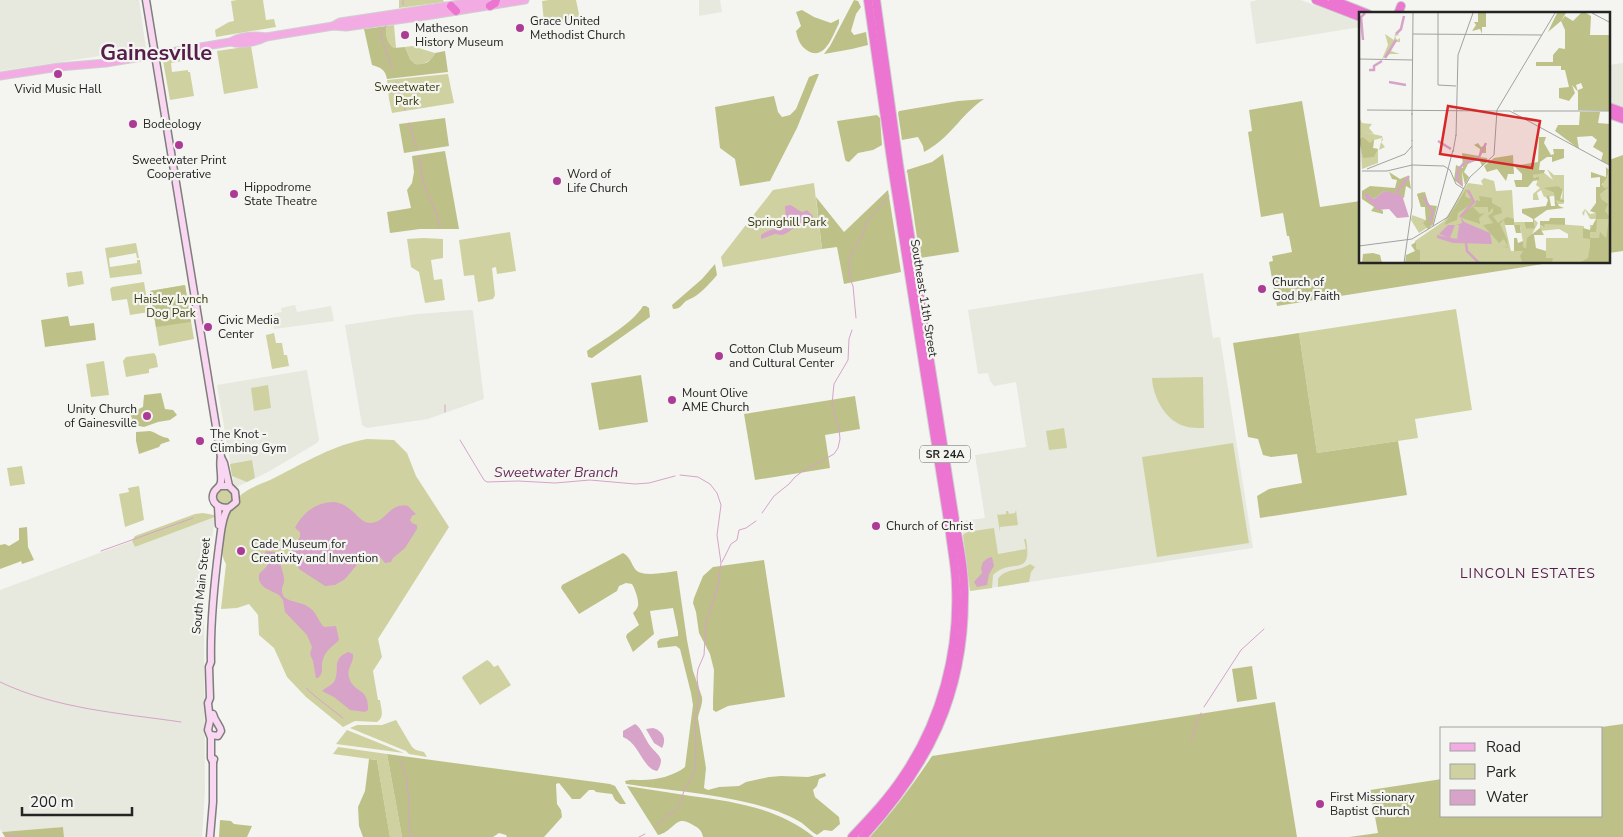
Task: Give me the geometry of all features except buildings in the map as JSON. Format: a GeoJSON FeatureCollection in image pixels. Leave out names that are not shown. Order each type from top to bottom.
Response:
{"type":"FeatureCollection","features":[{"type":"Feature","properties":{"kind":"highway","name":"Southeast 11th Street"},"geometry":{"type":"LineString","coordinates":[[868,0],[894,179],[954,533]]}},
{"type":"Feature","properties":{"kind":"highway","name":"Southeast 11th Street"},"geometry":{"type":"LineString","coordinates":[[876,0],[954,533],[955,570],[960,598],[948,676],[938,706],[927,734],[889,801]]}},
{"type":"Feature","properties":{"kind":"highway"},"geometry":{"type":"LineString","coordinates":[[1316,0],[1359,18]]}},
{"type":"Feature","properties":{"kind":"highway"},"geometry":{"type":"LineString","coordinates":[[1333,0],[1363,12]]}},
{"type":"Feature","properties":{"kind":"highway"},"geometry":{"type":"LineString","coordinates":[[1610,107],[1623,112]]}},
{"type":"Feature","properties":{"kind":"highway"},"geometry":{"type":"LineString","coordinates":[[1610,114],[1623,120]]}},
{"type":"Feature","properties":{"kind":"highway","name":"SR 24A"},"geometry":{"type":"LineString","coordinates":[[852,837],[889,801]]}},
{"type":"Feature","properties":{"kind":"highway","name":"SR 24A"},"geometry":{"type":"LineString","coordinates":[[863,837],[889,801]]}},
{"type":"Feature","properties":{"kind":"main road"},"geometry":{"type":"LineString","coordinates":[[146,0],[221,457],[229,486]]}},
{"type":"Feature","properties":{"kind":"main road"},"geometry":{"type":"LineString","coordinates":[[0,76],[155,55],[230,42],[237,44],[259,41],[266,36],[333,26],[340,22],[491,2],[525,0]]}},
{"type":"Feature","properties":{"kind":"main road"},"geometry":{"type":"LineString","coordinates":[[220,486],[229,486],[234,490],[236,497],[234,504],[228,508],[218,506],[213,497],[222,479],[221,457]]}},
{"type":"Feature","properties":{"kind":"main road","name":"South Main Street"},"geometry":{"type":"LineString","coordinates":[[213,726],[210,721],[208,703],[210,698],[209,667],[207,662],[207,621],[219,525],[218,506]]}},
{"type":"Feature","properties":{"kind":"main road","name":"South Main Street"},"geometry":{"type":"LineString","coordinates":[[209,667],[211,662],[211,617],[214,584],[224,517],[228,508]]}},
{"type":"Feature","properties":{"kind":"main road"},"geometry":{"type":"LineString","coordinates":[[213,726],[221,729],[220,733],[214,736],[208,730],[213,726]]}},
{"type":"Feature","properties":{"kind":"main road"},"geometry":{"type":"LineString","coordinates":[[210,837],[213,802],[213,762],[211,758],[214,736]]}},
{"type":"Feature","properties":{"kind":"shaded area"},"geometry":{"type":"Polygon","coordinates":[[[0,0],[139,0],[146,49],[0,71],[0,0]]]}},
{"type":"Feature","properties":{"kind":"shaded area"},"geometry":{"type":"Polygon","coordinates":[[[699,0],[720,0],[722,12],[699,16],[699,0]]]}},
{"type":"Feature","properties":{"kind":"shaded area"},"geometry":{"type":"Polygon","coordinates":[[[1257,0],[1301,0],[1359,23],[1359,27],[1256,44],[1250,2],[1257,0]]]}},
{"type":"Feature","properties":{"kind":"shaded area"},"geometry":{"type":"Polygon","coordinates":[[[1623,63],[1623,107],[1612,103],[1610,65],[1623,63]]]}},
{"type":"Feature","properties":{"kind":"shaded area"},"geometry":{"type":"Polygon","coordinates":[[[1203,273],[1213,338],[1220,337],[1253,548],[970,591],[961,521],[985,518],[975,455],[1026,447],[1016,382],[994,386],[990,381],[988,373],[978,374],[968,310],[1203,273]]]}},
{"type":"Feature","properties":{"kind":"shaded area"},"geometry":{"type":"Polygon","coordinates":[[[295,305],[297,312],[331,306],[334,321],[274,329],[271,314],[282,312],[281,308],[295,305]]]}},
{"type":"Feature","properties":{"kind":"shaded area"},"geometry":{"type":"Polygon","coordinates":[[[473,311],[484,399],[428,419],[367,428],[362,425],[345,325],[417,314],[473,311]]]}},
{"type":"Feature","properties":{"kind":"shaded area"},"geometry":{"type":"Polygon","coordinates":[[[307,370],[319,440],[268,472],[237,487],[234,486],[217,385],[307,370]]]}},
{"type":"Feature","properties":{"kind":"shaded area"},"geometry":{"type":"Polygon","coordinates":[[[215,517],[206,582],[204,617],[205,790],[202,837],[64,837],[63,827],[2,832],[0,829],[0,590],[132,541],[135,547],[215,517]]]}},
{"type":"Feature","properties":{"kind":"green space"},"geometry":{"type":"Polygon","coordinates":[[[263,0],[266,20],[274,19],[276,27],[216,37],[215,30],[234,21],[231,1],[263,0]]]}},
{"type":"Feature","properties":{"kind":"green space"},"geometry":{"type":"Polygon","coordinates":[[[399,0],[443,0],[444,2],[399,8],[399,0]]]}},
{"type":"Feature","properties":{"kind":"green space"},"geometry":{"type":"Polygon","coordinates":[[[576,0],[580,19],[544,23],[542,1],[576,0]]]}},
{"type":"Feature","properties":{"kind":"green space"},"geometry":{"type":"Polygon","coordinates":[[[854,0],[858,1],[861,7],[856,14],[851,31],[854,35],[866,32],[868,45],[824,54],[830,46],[854,0]]]}},
{"type":"Feature","properties":{"kind":"green space"},"geometry":{"type":"Polygon","coordinates":[[[802,10],[831,23],[839,19],[831,40],[824,50],[819,53],[808,51],[799,40],[796,31],[801,26],[796,12],[802,10]]]}},
{"type":"Feature","properties":{"kind":"green space"},"geometry":{"type":"Polygon","coordinates":[[[394,25],[396,48],[390,44],[386,32],[387,26],[394,25]]]}},
{"type":"Feature","properties":{"kind":"green space"},"geometry":{"type":"Polygon","coordinates":[[[387,26],[386,35],[390,44],[394,48],[405,47],[410,59],[415,64],[427,62],[432,59],[435,53],[445,51],[448,72],[387,79],[382,69],[372,65],[364,29],[387,26]]]}},
{"type":"Feature","properties":{"kind":"green space"},"geometry":{"type":"Polygon","coordinates":[[[251,46],[258,88],[224,94],[217,51],[251,46]]]}},
{"type":"Feature","properties":{"kind":"green space"},"geometry":{"type":"Polygon","coordinates":[[[412,46],[435,53],[432,59],[421,65],[415,64],[410,59],[405,47],[412,46]]]}},
{"type":"Feature","properties":{"kind":"green space"},"geometry":{"type":"Polygon","coordinates":[[[201,55],[201,58],[171,63],[172,72],[188,70],[190,72],[194,96],[170,100],[163,61],[201,55]]]}},
{"type":"Feature","properties":{"kind":"green space","name":"Sweetwater Park"},"geometry":{"type":"Polygon","coordinates":[[[448,74],[454,103],[392,113],[387,80],[448,74]]]}},
{"type":"Feature","properties":{"kind":"green space"},"geometry":{"type":"Polygon","coordinates":[[[819,74],[797,128],[770,181],[740,186],[735,159],[720,148],[715,107],[774,96],[778,112],[782,117],[790,115],[796,109],[809,77],[819,74]]]}},
{"type":"Feature","properties":{"kind":"green space"},"geometry":{"type":"Polygon","coordinates":[[[984,99],[968,112],[949,133],[924,152],[918,137],[902,140],[899,111],[958,101],[984,99]]]}},
{"type":"Feature","properties":{"kind":"green space"},"geometry":{"type":"Polygon","coordinates":[[[1302,101],[1320,207],[1359,201],[1359,264],[1543,264],[1277,306],[1269,262],[1273,261],[1272,256],[1292,252],[1283,213],[1261,217],[1248,132],[1252,131],[1249,110],[1302,101]]]}},
{"type":"Feature","properties":{"kind":"green space"},"geometry":{"type":"Polygon","coordinates":[[[877,115],[880,118],[882,145],[873,150],[858,153],[849,162],[846,161],[837,121],[877,115]]]}},
{"type":"Feature","properties":{"kind":"green space"},"geometry":{"type":"Polygon","coordinates":[[[445,118],[449,146],[404,153],[399,124],[445,118]]]}},
{"type":"Feature","properties":{"kind":"green space"},"geometry":{"type":"Polygon","coordinates":[[[445,151],[459,229],[420,229],[390,233],[387,212],[411,208],[407,190],[412,183],[414,172],[412,156],[445,151]]]}},
{"type":"Feature","properties":{"kind":"green space"},"geometry":{"type":"Polygon","coordinates":[[[943,154],[959,252],[920,258],[907,170],[932,162],[943,154]]]}},
{"type":"Feature","properties":{"kind":"green space"},"geometry":{"type":"Polygon","coordinates":[[[1623,155],[1623,251],[1610,253],[1610,160],[1623,155]]]}},
{"type":"Feature","properties":{"kind":"green space","name":"Springhill Park"},"geometry":{"type":"Polygon","coordinates":[[[814,183],[822,249],[723,267],[721,257],[773,190],[814,183]]]}},
{"type":"Feature","properties":{"kind":"green space"},"geometry":{"type":"Polygon","coordinates":[[[888,190],[901,272],[844,284],[837,247],[822,249],[816,197],[844,232],[888,190]]]}},
{"type":"Feature","properties":{"kind":"green space"},"geometry":{"type":"Polygon","coordinates":[[[510,232],[516,271],[497,274],[496,267],[492,268],[495,295],[493,299],[478,302],[474,275],[464,276],[459,240],[510,232]]]}},
{"type":"Feature","properties":{"kind":"green space"},"geometry":{"type":"Polygon","coordinates":[[[407,239],[443,239],[443,258],[431,260],[434,280],[442,279],[445,300],[425,303],[419,272],[411,267],[407,239]]]}},
{"type":"Feature","properties":{"kind":"green space"},"geometry":{"type":"Polygon","coordinates":[[[136,243],[139,258],[137,258],[136,253],[109,258],[110,267],[137,263],[137,260],[140,260],[142,274],[110,278],[105,248],[136,243]]]}},
{"type":"Feature","properties":{"kind":"green space"},"geometry":{"type":"Polygon","coordinates":[[[715,264],[717,275],[710,283],[700,293],[686,301],[679,308],[673,309],[672,305],[702,279],[715,264]]]}},
{"type":"Feature","properties":{"kind":"green space"},"geometry":{"type":"Polygon","coordinates":[[[82,271],[84,284],[68,287],[66,273],[82,271]]]}},
{"type":"Feature","properties":{"kind":"green space"},"geometry":{"type":"Polygon","coordinates":[[[144,282],[149,312],[130,315],[127,299],[112,301],[110,289],[112,287],[144,282]]]}},
{"type":"Feature","properties":{"kind":"green space","name":"Haisley Lynch Dog Park"},"geometry":{"type":"Polygon","coordinates":[[[185,285],[194,339],[159,346],[150,291],[185,285]]]}},
{"type":"Feature","properties":{"kind":"green space","name":"Haisley Lynch Dog Park"},"geometry":{"type":"Polygon","coordinates":[[[185,285],[191,322],[156,327],[150,291],[185,285]]]}},
{"type":"Feature","properties":{"kind":"green space"},"geometry":{"type":"Polygon","coordinates":[[[643,306],[649,308],[650,317],[592,358],[588,357],[587,351],[625,325],[643,306]]]}},
{"type":"Feature","properties":{"kind":"green space"},"geometry":{"type":"Polygon","coordinates":[[[1456,309],[1472,410],[1415,419],[1418,438],[1317,453],[1299,333],[1456,309]]]}},
{"type":"Feature","properties":{"kind":"green space"},"geometry":{"type":"Polygon","coordinates":[[[68,316],[70,326],[94,323],[96,340],[45,347],[41,320],[68,316]]]}},
{"type":"Feature","properties":{"kind":"green space"},"geometry":{"type":"Polygon","coordinates":[[[274,333],[276,343],[282,343],[284,355],[287,355],[289,366],[272,369],[266,335],[274,333]]]}},
{"type":"Feature","properties":{"kind":"green space"},"geometry":{"type":"Polygon","coordinates":[[[1299,333],[1317,453],[1398,441],[1407,495],[1260,518],[1257,496],[1269,489],[1302,483],[1297,454],[1271,457],[1263,455],[1258,439],[1248,437],[1233,343],[1299,333]]]}},
{"type":"Feature","properties":{"kind":"green space"},"geometry":{"type":"Polygon","coordinates":[[[154,353],[158,367],[149,369],[149,373],[126,377],[123,361],[126,357],[154,353]]]}},
{"type":"Feature","properties":{"kind":"green space"},"geometry":{"type":"Polygon","coordinates":[[[104,361],[109,395],[91,397],[86,364],[104,361]]]}},
{"type":"Feature","properties":{"kind":"green space"},"geometry":{"type":"Polygon","coordinates":[[[641,375],[648,422],[599,430],[591,383],[641,375]]]}},
{"type":"Feature","properties":{"kind":"green space"},"geometry":{"type":"Polygon","coordinates":[[[1203,377],[1204,428],[1189,427],[1177,423],[1161,407],[1155,393],[1152,378],[1203,377]]]}},
{"type":"Feature","properties":{"kind":"green space"},"geometry":{"type":"Polygon","coordinates":[[[268,385],[271,408],[254,411],[251,388],[268,385]]]}},
{"type":"Feature","properties":{"kind":"green space"},"geometry":{"type":"Polygon","coordinates":[[[161,393],[165,409],[173,410],[177,415],[170,420],[144,427],[134,425],[130,413],[143,407],[144,395],[161,393]]]}},
{"type":"Feature","properties":{"kind":"green space"},"geometry":{"type":"Polygon","coordinates":[[[855,396],[860,429],[825,435],[830,468],[755,480],[744,414],[855,396]]]}},
{"type":"Feature","properties":{"kind":"green space"},"geometry":{"type":"Polygon","coordinates":[[[1064,428],[1067,448],[1049,450],[1046,431],[1064,428]]]}},
{"type":"Feature","properties":{"kind":"green space"},"geometry":{"type":"Polygon","coordinates":[[[150,431],[168,438],[170,441],[139,454],[136,432],[150,431]]]}},
{"type":"Feature","properties":{"kind":"green space"},"geometry":{"type":"Polygon","coordinates":[[[367,439],[394,440],[407,453],[416,476],[449,527],[378,639],[382,657],[373,671],[378,700],[380,700],[381,718],[377,722],[355,721],[343,727],[306,697],[287,677],[274,648],[259,635],[258,615],[249,604],[237,608],[221,609],[226,564],[223,557],[222,538],[231,508],[236,500],[246,491],[331,450],[367,439]]]}},
{"type":"Feature","properties":{"kind":"green space"},"geometry":{"type":"Polygon","coordinates":[[[1233,443],[1249,543],[1157,557],[1142,457],[1233,443]]]}},
{"type":"Feature","properties":{"kind":"green space"},"geometry":{"type":"Polygon","coordinates":[[[252,460],[255,478],[247,482],[232,476],[230,464],[252,460]]]}},
{"type":"Feature","properties":{"kind":"green space"},"geometry":{"type":"Polygon","coordinates":[[[22,466],[25,484],[10,486],[7,468],[22,466]]]}},
{"type":"Feature","properties":{"kind":"green space"},"geometry":{"type":"Polygon","coordinates":[[[139,486],[144,520],[125,527],[119,494],[129,492],[128,488],[139,486]]]}},
{"type":"Feature","properties":{"kind":"green space"},"geometry":{"type":"Polygon","coordinates":[[[225,488],[231,491],[234,497],[231,503],[225,506],[219,503],[216,497],[219,491],[225,488]]]}},
{"type":"Feature","properties":{"kind":"green space"},"geometry":{"type":"Polygon","coordinates":[[[1016,510],[1018,525],[1000,527],[1000,532],[997,513],[998,515],[1006,514],[1006,511],[1008,511],[1009,514],[1015,513],[1016,510]]]}},
{"type":"Feature","properties":{"kind":"green space"},"geometry":{"type":"Polygon","coordinates":[[[195,514],[214,515],[215,517],[135,547],[132,541],[135,536],[195,514]]]}},
{"type":"Feature","properties":{"kind":"green space"},"geometry":{"type":"Polygon","coordinates":[[[27,527],[28,547],[34,560],[22,564],[21,561],[0,569],[0,545],[5,544],[9,546],[19,540],[19,528],[27,527]]]}},
{"type":"Feature","properties":{"kind":"green space"},"geometry":{"type":"Polygon","coordinates":[[[994,528],[998,554],[1026,549],[1024,539],[1026,539],[1027,551],[1026,559],[1024,563],[1007,567],[993,575],[992,588],[970,591],[963,535],[967,532],[994,528]]]}},
{"type":"Feature","properties":{"kind":"green space"},"geometry":{"type":"Polygon","coordinates":[[[623,553],[629,558],[638,572],[654,574],[677,571],[693,671],[702,697],[698,718],[706,768],[704,788],[708,790],[719,787],[739,786],[746,782],[769,777],[808,777],[825,773],[826,776],[819,779],[817,786],[813,790],[815,797],[839,817],[840,824],[832,831],[824,830],[817,835],[802,823],[784,814],[740,801],[717,796],[626,784],[625,781],[627,780],[647,780],[665,777],[685,767],[693,705],[680,649],[676,646],[658,648],[657,642],[660,639],[678,636],[673,608],[650,611],[654,634],[633,652],[626,637],[627,634],[639,625],[633,613],[638,604],[632,584],[626,583],[619,586],[617,591],[579,614],[561,588],[562,585],[623,553]]]}},
{"type":"Feature","properties":{"kind":"green space"},"geometry":{"type":"Polygon","coordinates":[[[764,560],[785,697],[728,706],[716,712],[713,710],[714,670],[710,654],[699,633],[693,603],[694,598],[703,576],[713,567],[764,560]]]}},
{"type":"Feature","properties":{"kind":"green space"},"geometry":{"type":"Polygon","coordinates":[[[1030,564],[1035,567],[1031,572],[1029,582],[998,587],[998,579],[1004,573],[1030,564]]]}},
{"type":"Feature","properties":{"kind":"green space"},"geometry":{"type":"Polygon","coordinates":[[[487,660],[494,667],[498,665],[511,685],[480,705],[462,678],[487,660]]]}},
{"type":"Feature","properties":{"kind":"green space"},"geometry":{"type":"Polygon","coordinates":[[[1252,666],[1257,699],[1237,702],[1232,669],[1252,666]]]}},
{"type":"Feature","properties":{"kind":"green space"},"geometry":{"type":"Polygon","coordinates":[[[1275,702],[1297,837],[870,837],[902,798],[932,756],[1275,702]]]}},
{"type":"Feature","properties":{"kind":"green space"},"geometry":{"type":"Polygon","coordinates":[[[396,720],[412,747],[424,752],[427,757],[409,754],[406,751],[350,728],[357,725],[382,725],[396,720]]]}},
{"type":"Feature","properties":{"kind":"green space"},"geometry":{"type":"Polygon","coordinates":[[[1623,724],[1623,837],[1349,837],[1378,833],[1370,790],[1440,779],[1440,817],[1603,817],[1603,727],[1601,727],[1623,724]]]}},
{"type":"Feature","properties":{"kind":"green space"},"geometry":{"type":"Polygon","coordinates":[[[347,730],[404,753],[336,744],[347,730]]]}},
{"type":"Feature","properties":{"kind":"green space"},"geometry":{"type":"Polygon","coordinates":[[[338,747],[387,754],[402,837],[390,837],[377,760],[333,754],[338,747]]]}},
{"type":"Feature","properties":{"kind":"green space"},"geometry":{"type":"Polygon","coordinates":[[[387,754],[610,784],[615,786],[626,804],[620,804],[612,794],[596,792],[594,790],[589,790],[580,799],[572,799],[559,783],[556,784],[557,804],[561,810],[562,817],[544,837],[507,837],[499,833],[493,837],[402,837],[387,754]]]}},
{"type":"Feature","properties":{"kind":"green space"},"geometry":{"type":"Polygon","coordinates":[[[369,759],[377,760],[390,837],[363,837],[359,826],[358,807],[365,791],[369,759]]]}},
{"type":"Feature","properties":{"kind":"green space"},"geometry":{"type":"Polygon","coordinates":[[[627,786],[724,801],[756,808],[786,819],[814,837],[703,837],[697,827],[682,821],[658,835],[627,786]]]}},
{"type":"Feature","properties":{"kind":"green space"},"geometry":{"type":"Polygon","coordinates":[[[220,820],[252,826],[247,837],[219,837],[220,820]]]}},
{"type":"Feature","properties":{"kind":"green space"},"geometry":{"type":"Polygon","coordinates":[[[63,827],[64,837],[5,837],[2,832],[63,827]]]}},
{"type":"Feature","properties":{"kind":"water"},"geometry":{"type":"Polygon","coordinates":[[[790,205],[803,212],[807,210],[813,216],[812,222],[807,225],[798,225],[782,235],[775,234],[761,239],[761,235],[764,233],[786,224],[785,206],[790,205]]]}},
{"type":"Feature","properties":{"kind":"water"},"geometry":{"type":"Polygon","coordinates":[[[334,502],[346,506],[362,520],[370,523],[380,520],[396,507],[408,506],[416,514],[410,520],[417,525],[417,529],[405,548],[391,562],[385,563],[381,558],[369,555],[360,561],[345,579],[335,585],[325,586],[299,569],[293,555],[292,542],[297,541],[300,537],[300,532],[295,528],[306,513],[316,506],[334,502]]]}},
{"type":"Feature","properties":{"kind":"water"},"geometry":{"type":"Polygon","coordinates":[[[266,551],[275,552],[282,568],[284,581],[282,591],[284,597],[310,608],[324,627],[336,626],[339,640],[324,656],[322,671],[318,678],[316,678],[310,654],[312,647],[307,635],[285,612],[283,600],[279,595],[265,588],[259,580],[259,574],[267,566],[264,556],[266,551]]]}},
{"type":"Feature","properties":{"kind":"water"},"geometry":{"type":"Polygon","coordinates":[[[992,557],[994,566],[989,574],[987,585],[977,587],[974,582],[982,573],[983,562],[992,557]]]}},
{"type":"Feature","properties":{"kind":"water"},"geometry":{"type":"Polygon","coordinates":[[[348,652],[353,654],[348,672],[350,680],[366,698],[368,710],[365,712],[350,710],[334,697],[322,691],[334,682],[338,661],[348,652]]]}},
{"type":"Feature","properties":{"kind":"water"},"geometry":{"type":"Polygon","coordinates":[[[635,724],[640,728],[661,760],[657,771],[648,766],[633,745],[623,737],[623,731],[635,724]]]}},
{"type":"Feature","properties":{"kind":"water"},"geometry":{"type":"Polygon","coordinates":[[[653,728],[663,736],[662,748],[654,743],[646,729],[653,728]]]}},
{"type":"Feature","properties":{"kind":"waterway"},"geometry":{"type":"LineString","coordinates":[[403,0],[403,5]]}},
{"type":"Feature","properties":{"kind":"waterway"},"geometry":{"type":"LineString","coordinates":[[386,26],[380,33],[392,69]]}},
{"type":"Feature","properties":{"kind":"waterway"},"geometry":{"type":"LineString","coordinates":[[396,82],[405,110]]}},
{"type":"Feature","properties":{"kind":"waterway"},"geometry":{"type":"LineString","coordinates":[[409,123],[417,149]]}},
{"type":"Feature","properties":{"kind":"waterway"},"geometry":{"type":"LineString","coordinates":[[419,157],[423,182],[437,215],[439,227]]}},
{"type":"Feature","properties":{"kind":"waterway","name":"Sweetwater Branch"},"geometry":{"type":"LineString","coordinates":[[856,318],[853,286],[848,263],[854,248],[861,238],[866,223],[889,196]]}},
{"type":"Feature","properties":{"kind":"waterway","name":"Sweetwater Branch"},"geometry":{"type":"LineString","coordinates":[[762,513],[774,496],[795,477],[834,454],[838,448],[840,439],[839,429],[832,404],[834,384],[848,360],[849,339],[852,330]]}},
{"type":"Feature","properties":{"kind":"waterway","name":"Sweetwater Branch"},"geometry":{"type":"LineString","coordinates":[[445,405],[445,412]]}},
{"type":"Feature","properties":{"kind":"waterway","name":"Sweetwater Branch"},"geometry":{"type":"LineString","coordinates":[[460,440],[487,482],[555,483],[590,480],[635,484],[649,483],[675,476]]}},
{"type":"Feature","properties":{"kind":"waterway","name":"Sweetwater Branch"},"geometry":{"type":"LineString","coordinates":[[655,828],[679,806],[685,788],[691,780],[695,769],[695,719],[699,696],[698,669],[704,655],[706,622],[717,590],[721,563],[717,535],[721,505],[717,493],[710,484],[698,477],[680,475]]}},
{"type":"Feature","properties":{"kind":"waterway"},"geometry":{"type":"LineString","coordinates":[[101,551],[193,518]]}},
{"type":"Feature","properties":{"kind":"waterway","name":"Sweetwater Branch"},"geometry":{"type":"LineString","coordinates":[[722,562],[731,544],[737,540],[739,530],[746,528],[756,521]]}},
{"type":"Feature","properties":{"kind":"waterway"},"geometry":{"type":"LineString","coordinates":[[1204,707],[1241,650],[1264,629]]}},
{"type":"Feature","properties":{"kind":"waterway"},"geometry":{"type":"LineString","coordinates":[[0,682],[22,691],[66,704],[112,713],[181,722]]}},
{"type":"Feature","properties":{"kind":"waterway"},"geometry":{"type":"LineString","coordinates":[[306,688],[343,718]]}},
{"type":"Feature","properties":{"kind":"waterway"},"geometry":{"type":"LineString","coordinates":[[1190,741],[1201,713]]}},
{"type":"Feature","properties":{"kind":"waterway"},"geometry":{"type":"LineString","coordinates":[[399,758],[404,769],[408,788],[411,837]]}},
{"type":"Feature","properties":{"kind":"waterway","name":"Sweetwater Branch"},"geometry":{"type":"LineString","coordinates":[[639,837],[645,834]]}},
{"type":"Feature","properties":{"kind":"waterway"},"geometry":{"type":"LineString","coordinates":[[6,835],[21,837]]}},
{"type":"Feature","properties":{"kind":"place","name":"Grace United Methodist Church"},"geometry":{"type":"Point","coordinates":[520,28]}},
{"type":"Feature","properties":{"kind":"place","name":"Matheson History Museum"},"geometry":{"type":"Point","coordinates":[405,35]}},
{"type":"Feature","properties":{"kind":"place","name":"Vivid Music Hall"},"geometry":{"type":"Point","coordinates":[58,74]}},
{"type":"Feature","properties":{"kind":"place","name":"Bodeology"},"geometry":{"type":"Point","coordinates":[133,124]}},
{"type":"Feature","properties":{"kind":"place","name":"Sweetwater Print Cooperative"},"geometry":{"type":"Point","coordinates":[179,145]}},
{"type":"Feature","properties":{"kind":"place","name":"Word of Life Church"},"geometry":{"type":"Point","coordinates":[557,181]}},
{"type":"Feature","properties":{"kind":"place","name":"Hippodrome State Theatre"},"geometry":{"type":"Point","coordinates":[234,194]}},
{"type":"Feature","properties":{"kind":"place","name":"Church of God by Faith"},"geometry":{"type":"Point","coordinates":[1262,289]}},
{"type":"Feature","properties":{"kind":"place","name":"Civic Media Center"},"geometry":{"type":"Point","coordinates":[208,327]}},
{"type":"Feature","properties":{"kind":"place","name":"Cotton Club Museum and Cultural Center"},"geometry":{"type":"Point","coordinates":[719,356]}},
{"type":"Feature","properties":{"kind":"place","name":"Mount Olive AME Church"},"geometry":{"type":"Point","coordinates":[672,400]}},
{"type":"Feature","properties":{"kind":"place","name":"Unity Church of Gainesville"},"geometry":{"type":"Point","coordinates":[147,416]}},
{"type":"Feature","properties":{"kind":"place","name":"The Knot - Climbing Gym"},"geometry":{"type":"Point","coordinates":[200,441]}},
{"type":"Feature","properties":{"kind":"place","name":"Church of Christ"},"geometry":{"type":"Point","coordinates":[876,526]}},
{"type":"Feature","properties":{"kind":"place","name":"Cade Museum for Creativity and Invention"},"geometry":{"type":"Point","coordinates":[241,551]}},
{"type":"Feature","properties":{"kind":"place","name":"First Missionary Baptist Church"},"geometry":{"type":"Point","coordinates":[1320,804]}},
{"type":"Feature","properties":{"kind":"district","name":"Gainesville"},"geometry":{"type":"Point","coordinates":[156,53]}},
{"type":"Feature","properties":{"kind":"district","name":"LINCOLN ESTATES"},"geometry":{"type":"Point","coordinates":[1528,573]}}]}
